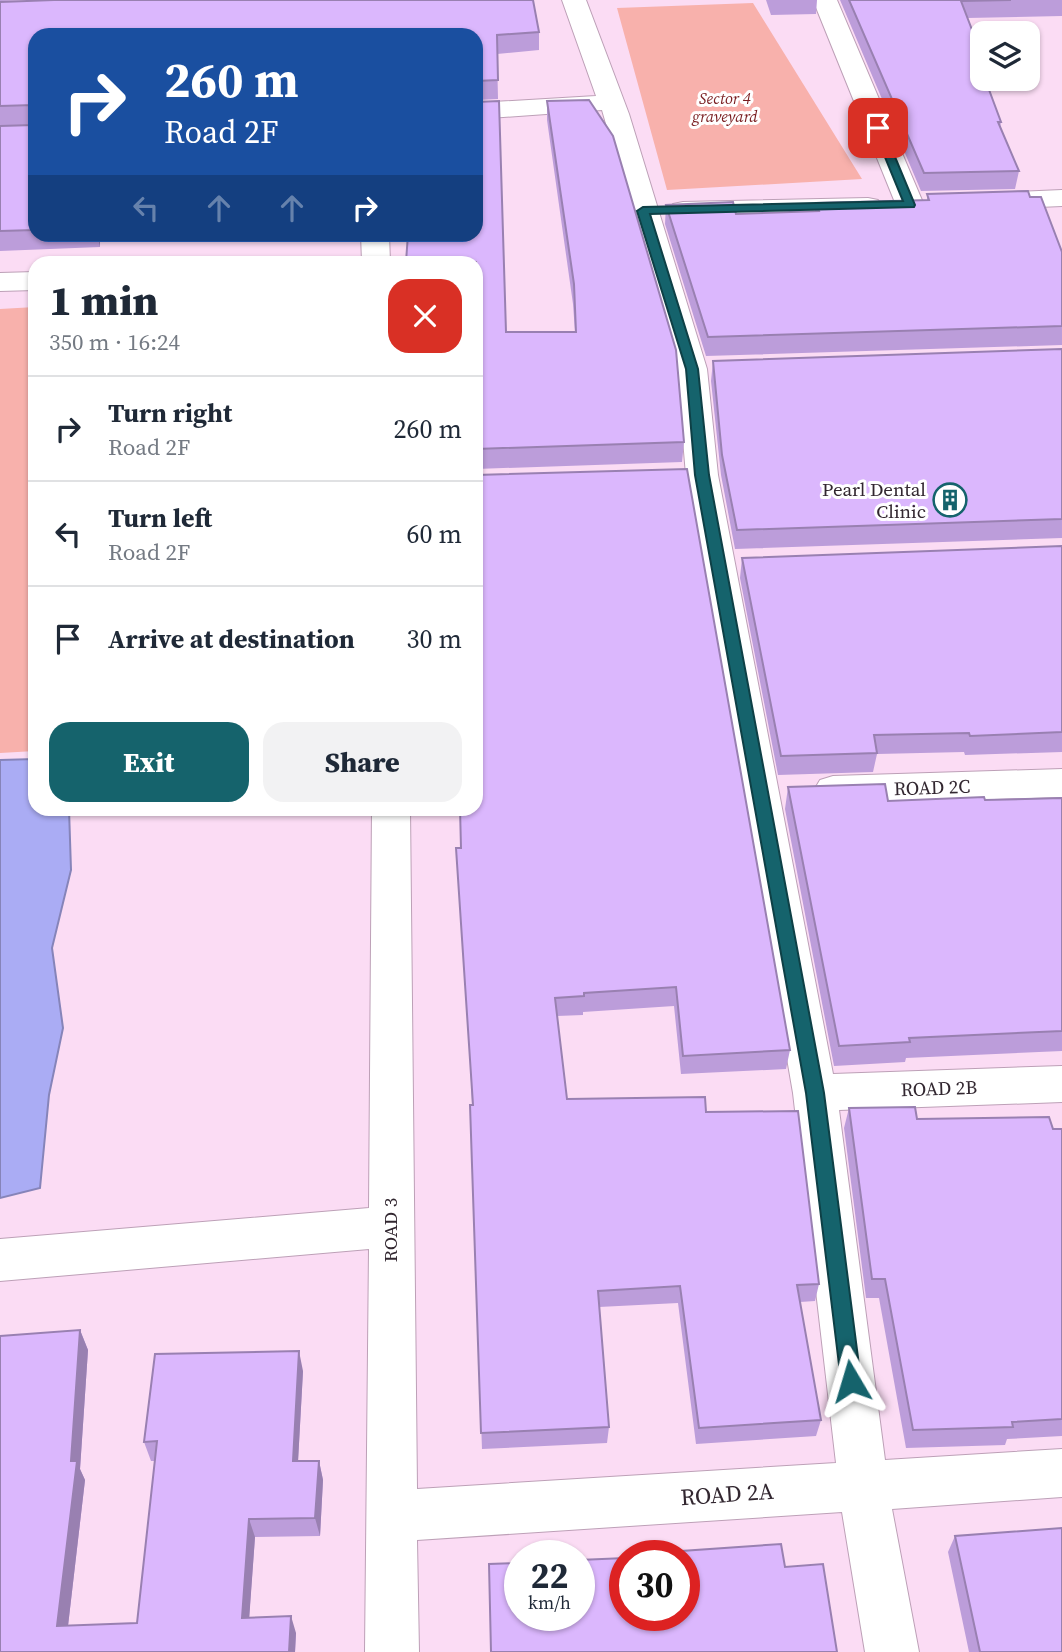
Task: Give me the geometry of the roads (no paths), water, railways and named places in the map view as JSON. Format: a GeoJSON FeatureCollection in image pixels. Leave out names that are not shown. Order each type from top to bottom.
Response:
{"type":"FeatureCollection","features":[{"type":"Feature","properties":{"kind":"street"},"geometry":{"type":"LineString","coordinates":[[574,0],[612,103],[643,211],[703,368],[689,475],[733,563],[760,793],[815,1093],[869,1529],[892,1652]]}},
{"type":"Feature","properties":{"kind":"street"},"geometry":{"type":"LineString","coordinates":[[825,0],[910,205]]}},
{"type":"Feature","properties":{"kind":"street"},"geometry":{"type":"LineString","coordinates":[[483,111],[612,103]]}},
{"type":"Feature","properties":{"kind":"street"},"geometry":{"type":"LineString","coordinates":[[965,202],[1062,198]]}},
{"type":"Feature","properties":{"kind":"street"},"geometry":{"type":"LineString","coordinates":[[643,211],[937,204]]}},
{"type":"Feature","properties":{"kind":"street"},"geometry":{"type":"LineString","coordinates":[[0,282],[28,281]]}},
{"type":"Feature","properties":{"kind":"street","name":"ROAD 2C"},"geometry":{"type":"LineString","coordinates":[[760,793],[1062,783]]}},
{"type":"Feature","properties":{"kind":"street","name":"ROAD 3"},"geometry":{"type":"LineString","coordinates":[[391,816],[392,1652]]}},
{"type":"Feature","properties":{"kind":"street","name":"ROAD 2B"},"geometry":{"type":"LineString","coordinates":[[815,1093],[1062,1084]]}},
{"type":"Feature","properties":{"kind":"street"},"geometry":{"type":"LineString","coordinates":[[0,1261],[390,1227]]}},
{"type":"Feature","properties":{"kind":"street","name":"ROAD 2A"},"geometry":{"type":"LineString","coordinates":[[392,1516],[1062,1473]]}},
{"type":"Feature","properties":{"kind":"water"},"geometry":{"type":"Polygon","coordinates":[[[28,759],[28,816],[69,816],[71,870],[52,948],[63,1028],[49,1095],[40,1188],[0,1198],[0,760],[28,759]]]}},
{"type":"Feature","properties":{"kind":"place","name":"Pearl Dental Clinic"},"geometry":{"type":"Point","coordinates":[950,500]}},
{"type":"Feature","properties":{"kind":"park label","name":"Sector 4 graveyard"},"geometry":{"type":"Point","coordinates":[725,107]}}]}
